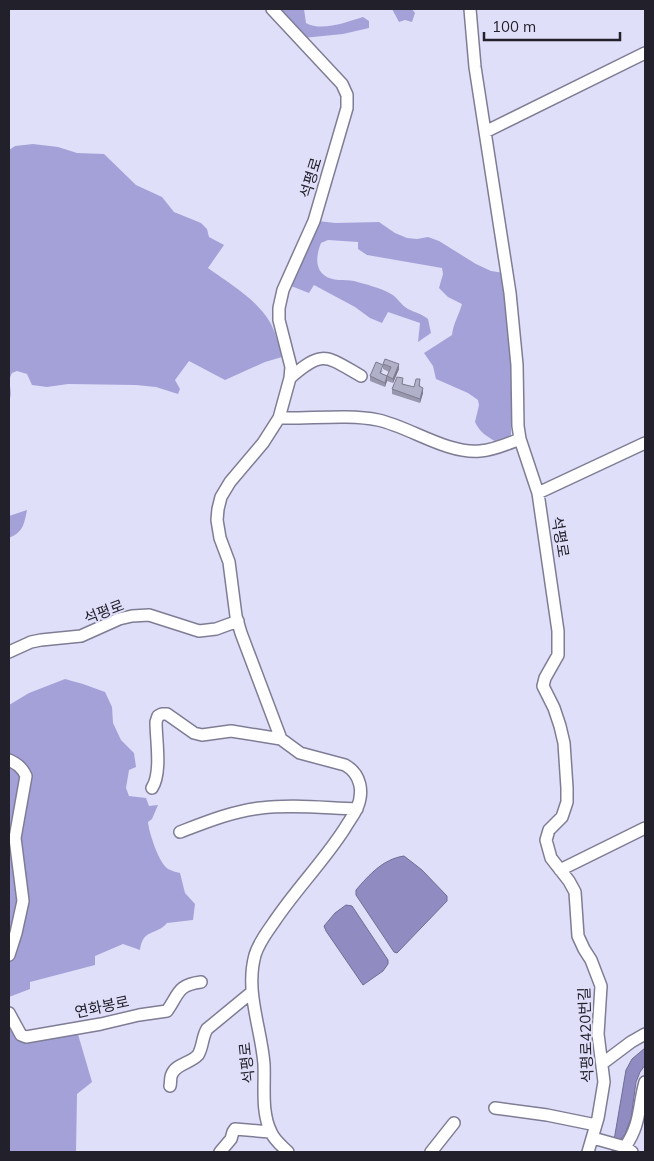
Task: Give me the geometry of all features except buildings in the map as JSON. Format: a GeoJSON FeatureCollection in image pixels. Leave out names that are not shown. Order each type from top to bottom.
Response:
{"type":"FeatureCollection","features":[{"type":"Feature","properties":{"kind":"street","name":"석평로"},"geometry":{"type":"LineString","coordinates":[[270,1132],[266,1116],[263,1056],[252,992],[252,970],[256,954],[261,940],[281,912],[333,847],[357,809],[360,797],[358,776],[352,769],[345,765],[300,754],[281,739],[238,621],[229,562],[220,538],[217,520],[221,497],[230,482],[263,443],[279,418],[290,378],[291,367],[279,320],[279,308],[283,290],[314,221],[344,121],[347,102],[347,95],[335,75],[272,9]]}},
{"type":"Feature","properties":{"kind":"street","name":"석평로"},"geometry":{"type":"LineString","coordinates":[[470,9],[475,67],[511,300],[517,366],[517,414],[520,439],[538,493],[559,643],[558,655],[545,678],[543,686],[545,694],[554,708],[564,743],[567,802],[562,817],[549,830],[546,840],[551,858],[560,870]]}},
{"type":"Feature","properties":{"kind":"street"},"geometry":{"type":"LineString","coordinates":[[485,132],[645,53]]}},
{"type":"Feature","properties":{"kind":"street"},"geometry":{"type":"LineString","coordinates":[[290,378],[312,360],[321,358],[331,360],[361,376]]}},
{"type":"Feature","properties":{"kind":"street"},"geometry":{"type":"LineString","coordinates":[[279,418],[361,418],[378,420],[435,441],[470,451],[491,449],[520,439]]}},
{"type":"Feature","properties":{"kind":"street"},"geometry":{"type":"LineString","coordinates":[[538,493],[645,443]]}},
{"type":"Feature","properties":{"kind":"street","name":"석평로"},"geometry":{"type":"LineString","coordinates":[[9,652],[36,641],[81,636],[119,619],[132,616],[149,615],[199,631],[216,629],[238,621]]}},
{"type":"Feature","properties":{"kind":"street","name":"석평로"},"geometry":{"type":"LineString","coordinates":[[152,788],[156,783],[157,774],[156,722],[158,716],[162,714],[167,714],[194,733],[202,735],[231,731],[281,739]]}},
{"type":"Feature","properties":{"kind":"street"},"geometry":{"type":"LineString","coordinates":[[9,760],[17,764],[26,776],[15,838],[23,900],[9,955]]}},
{"type":"Feature","properties":{"kind":"street"},"geometry":{"type":"LineString","coordinates":[[180,832],[222,817],[259,808],[279,806],[357,809]]}},
{"type":"Feature","properties":{"kind":"street"},"geometry":{"type":"LineString","coordinates":[[560,870],[645,828]]}},
{"type":"Feature","properties":{"kind":"street","name":"석평로420번길"},"geometry":{"type":"LineString","coordinates":[[560,870],[569,881],[574,892],[578,936],[591,960],[601,986],[598,1034],[604,1082],[596,1125],[597,1140],[588,1152]]}},
{"type":"Feature","properties":{"kind":"street","name":"연화봉로"},"geometry":{"type":"LineString","coordinates":[[9,1013],[21,1035],[26,1037],[122,1020],[138,1015],[167,1012],[179,990],[191,983],[202,982]]}},
{"type":"Feature","properties":{"kind":"street"},"geometry":{"type":"LineString","coordinates":[[170,1086],[172,1073],[176,1068],[191,1061],[198,1055],[203,1034],[207,1028],[252,992]]}},
{"type":"Feature","properties":{"kind":"street"},"geometry":{"type":"LineString","coordinates":[[603,1063],[645,1034]]}},
{"type":"Feature","properties":{"kind":"street"},"geometry":{"type":"LineString","coordinates":[[597,1140],[629,1150],[645,1082]]}},
{"type":"Feature","properties":{"kind":"street"},"geometry":{"type":"LineString","coordinates":[[495,1108],[547,1115],[596,1125]]}},
{"type":"Feature","properties":{"kind":"street"},"geometry":{"type":"LineString","coordinates":[[431,1152],[454,1123]]}},
{"type":"Feature","properties":{"kind":"street"},"geometry":{"type":"LineString","coordinates":[[220,1152],[231,1139],[232,1132],[235,1129],[270,1132],[288,1152]]}},
{"type":"Feature","properties":{"kind":"shaded area"},"geometry":{"type":"Polygon","coordinates":[[[279,9],[304,9],[306,23],[312,26],[334,25],[363,17],[369,21],[369,28],[343,34],[303,38],[279,9]]]}},
{"type":"Feature","properties":{"kind":"shaded area"},"geometry":{"type":"Polygon","coordinates":[[[392,9],[412,9],[415,13],[412,22],[405,20],[399,22],[392,9]]]}},
{"type":"Feature","properties":{"kind":"shaded area"},"geometry":{"type":"Polygon","coordinates":[[[33,144],[58,147],[77,153],[104,154],[136,185],[162,197],[174,212],[201,223],[207,229],[209,237],[224,245],[208,268],[251,300],[265,315],[271,324],[282,357],[265,362],[225,380],[189,361],[175,380],[180,389],[178,394],[156,387],[136,385],[68,384],[47,387],[32,385],[27,374],[17,371],[12,373],[10,377],[11,393],[9,401],[9,150],[15,146],[33,144]]]}},
{"type":"Feature","properties":{"kind":"shaded area"},"geometry":{"type":"Polygon","coordinates":[[[318,221],[335,223],[379,222],[395,233],[407,238],[428,237],[439,241],[476,264],[491,271],[504,273],[511,360],[511,438],[498,443],[482,432],[475,422],[479,405],[478,400],[468,393],[436,379],[433,366],[424,353],[452,335],[462,304],[448,297],[439,288],[443,274],[442,268],[367,255],[358,249],[358,242],[328,240],[321,243],[318,264],[324,275],[335,279],[354,281],[383,290],[393,295],[408,309],[428,319],[431,333],[418,342],[420,323],[388,312],[382,323],[314,285],[309,293],[291,286],[318,221]]]}},
{"type":"Feature","properties":{"kind":"shaded area"},"geometry":{"type":"Polygon","coordinates":[[[27,510],[22,527],[9,538],[9,516],[27,510]]]}},
{"type":"Feature","properties":{"kind":"shaded area"},"geometry":{"type":"Polygon","coordinates":[[[65,679],[105,692],[112,707],[113,723],[121,740],[134,753],[136,767],[129,770],[126,788],[129,796],[146,798],[149,806],[158,805],[152,819],[148,822],[152,840],[165,866],[180,873],[185,893],[195,904],[193,920],[167,923],[144,938],[140,950],[123,944],[95,956],[95,965],[30,982],[30,989],[9,997],[9,705],[29,693],[65,679]]]}},
{"type":"Feature","properties":{"kind":"shaded area"},"geometry":{"type":"Polygon","coordinates":[[[404,856],[422,870],[447,896],[447,901],[397,953],[394,952],[356,895],[356,890],[371,873],[383,864],[389,860],[404,856]]]}},
{"type":"Feature","properties":{"kind":"shaded area"},"geometry":{"type":"Polygon","coordinates":[[[346,905],[352,906],[388,960],[388,964],[383,971],[363,985],[324,926],[335,913],[346,905]]]}},
{"type":"Feature","properties":{"kind":"shaded area"},"geometry":{"type":"Polygon","coordinates":[[[9,1022],[20,1039],[77,1031],[92,1082],[77,1094],[76,1152],[9,1152],[9,1022]]]}},
{"type":"Feature","properties":{"kind":"shaded area"},"geometry":{"type":"Polygon","coordinates":[[[645,1048],[645,1065],[636,1082],[631,1118],[621,1139],[619,1152],[612,1152],[626,1070],[632,1059],[645,1048]]]}}]}
